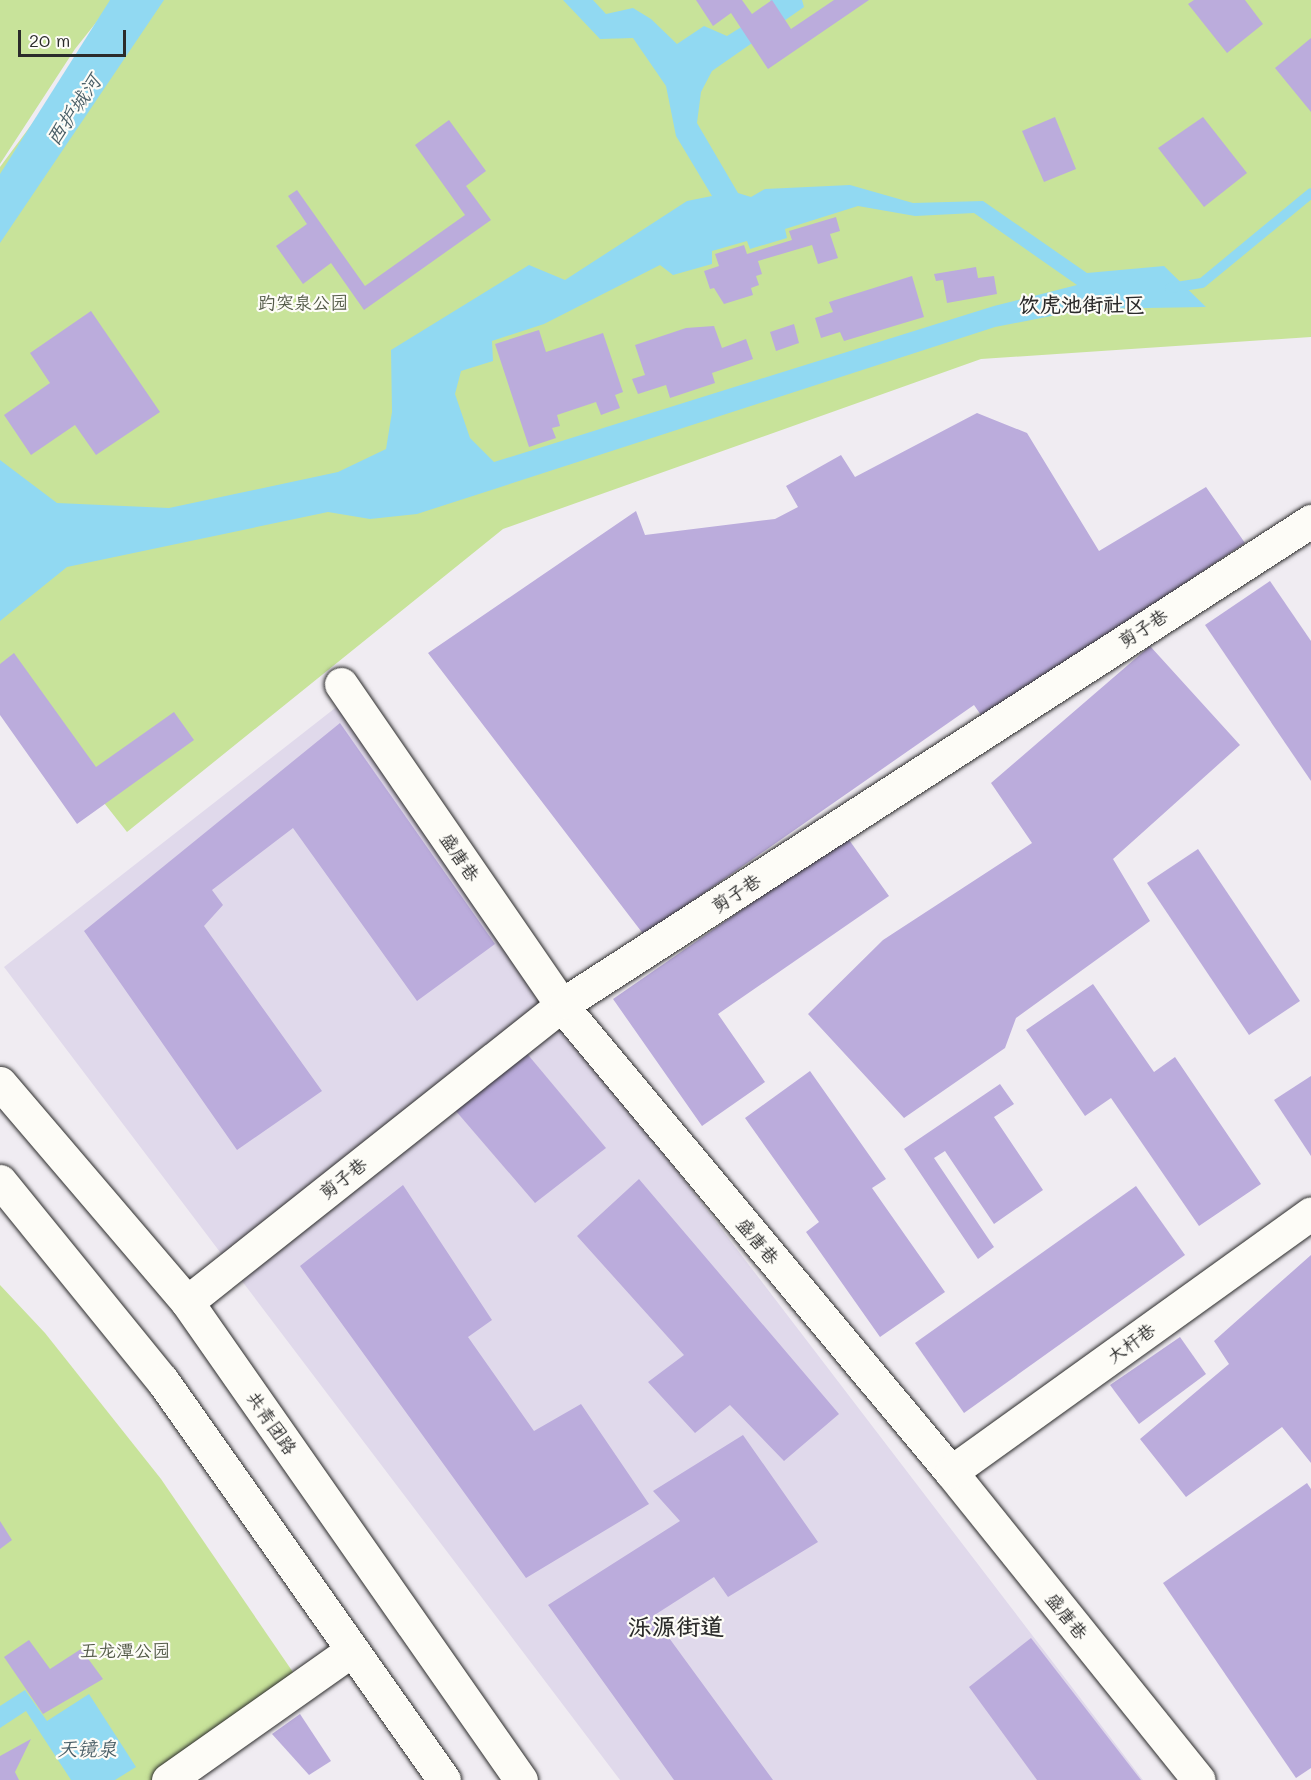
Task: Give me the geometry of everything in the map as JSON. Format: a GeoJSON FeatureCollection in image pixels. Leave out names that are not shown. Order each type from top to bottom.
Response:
{"type":"FeatureCollection","features":[{"type":"Feature","properties":{"kind":"street","name":"剪子巷"},"geometry":{"type":"LineString","coordinates":[[187,1302],[562,1006],[1311,521]]}},
{"type":"Feature","properties":{"kind":"street","name":"盛唐巷"},"geometry":{"type":"LineString","coordinates":[[341,684],[562,1006],[951,1472],[1199,1780]]}},
{"type":"Feature","properties":{"kind":"street","name":"共青团路"},"geometry":{"type":"LineString","coordinates":[[0,1083],[187,1302],[521,1780]]}},
{"type":"Feature","properties":{"kind":"street"},"geometry":{"type":"LineString","coordinates":[[0,1181],[162,1380],[444,1780]]}},
{"type":"Feature","properties":{"kind":"street","name":"大杆巷"},"geometry":{"type":"LineString","coordinates":[[951,1472],[1311,1213]]}},
{"type":"Feature","properties":{"kind":"street"},"geometry":{"type":"LineString","coordinates":[[168,1780],[352,1650]]}},
{"type":"Feature","properties":{"kind":"shaded area"},"geometry":{"type":"Polygon","coordinates":[[[339,705],[570,1031],[1143,1780],[620,1780],[4,967],[339,705]]]}},
{"type":"Feature","properties":{"kind":"green space"},"geometry":{"type":"Polygon","coordinates":[[[0,0],[114,0],[75,49],[0,164],[0,0]]]}},
{"type":"Feature","properties":{"kind":"green space","name":"趵突泉公园"},"geometry":{"type":"Polygon","coordinates":[[[124,0],[1311,0],[1311,337],[981,359],[503,529],[127,832],[0,671],[0,167],[124,0]]]}},
{"type":"Feature","properties":{"kind":"green space","name":"五龙潭公园"},"geometry":{"type":"Polygon","coordinates":[[[0,1285],[45,1333],[161,1479],[299,1681],[160,1780],[0,1780],[0,1285]]]}},
{"type":"Feature","properties":{"kind":"water","name":"西护城河"},"geometry":{"type":"Polygon","coordinates":[[[110,0],[164,0],[0,243],[0,174],[110,0]]]}},
{"type":"Feature","properties":{"kind":"water"},"geometry":{"type":"Polygon","coordinates":[[[563,0],[593,0],[606,14],[633,8],[651,19],[677,44],[704,26],[727,36],[773,7],[770,0],[802,0],[804,7],[712,71],[701,92],[697,123],[738,193],[751,197],[765,189],[850,185],[913,203],[983,201],[1087,273],[1164,266],[1206,307],[1087,309],[995,327],[417,514],[370,519],[328,512],[67,567],[0,621],[0,460],[57,503],[169,508],[338,472],[386,449],[392,412],[391,350],[529,265],[565,280],[687,201],[712,196],[676,136],[666,86],[633,38],[600,39],[563,0]],[[858,206],[785,229],[787,238],[750,249],[747,241],[712,251],[712,264],[673,275],[660,265],[544,324],[492,341],[493,361],[461,371],[455,394],[470,438],[494,462],[994,306],[1077,285],[974,213],[915,216],[858,206]]]}},
{"type":"Feature","properties":{"kind":"water","name":"天镜泉"},"geometry":{"type":"Polygon","coordinates":[[[25,1690],[47,1721],[89,1694],[136,1767],[115,1780],[71,1780],[26,1711],[0,1728],[0,1706],[25,1690]]]}},
{"type":"Feature","properties":{"kind":"building"},"geometry":{"type":"Polygon","coordinates":[[[696,0],[742,0],[752,14],[772,0],[791,29],[834,0],[869,0],[768,69],[731,13],[713,26],[696,0]]]}},
{"type":"Feature","properties":{"kind":"building"},"geometry":{"type":"Polygon","coordinates":[[[1194,0],[1245,0],[1263,24],[1227,53],[1188,4],[1194,0]]]}},
{"type":"Feature","properties":{"kind":"building"},"geometry":{"type":"Polygon","coordinates":[[[1311,38],[1311,112],[1275,68],[1311,38]]]}},
{"type":"Feature","properties":{"kind":"building"},"geometry":{"type":"Polygon","coordinates":[[[1055,117],[1076,169],[1044,182],[1022,131],[1055,117]]]}},
{"type":"Feature","properties":{"kind":"building"},"geometry":{"type":"Polygon","coordinates":[[[1203,117],[1247,173],[1204,207],[1158,148],[1203,117]]]}},
{"type":"Feature","properties":{"kind":"building"},"geometry":{"type":"Polygon","coordinates":[[[449,120],[486,171],[466,186],[491,220],[364,310],[331,263],[303,284],[276,246],[307,224],[288,196],[297,190],[365,286],[465,215],[415,145],[449,120]]]}},
{"type":"Feature","properties":{"kind":"building"},"geometry":{"type":"Polygon","coordinates":[[[836,217],[840,231],[830,234],[838,258],[818,264],[812,245],[758,261],[762,274],[756,276],[759,285],[751,288],[753,295],[724,304],[714,288],[710,289],[704,271],[719,266],[715,254],[744,245],[747,254],[792,240],[789,231],[836,217]]]}},
{"type":"Feature","properties":{"kind":"building"},"geometry":{"type":"Polygon","coordinates":[[[976,267],[978,278],[994,276],[997,294],[947,303],[943,280],[936,281],[934,274],[976,267]]]}},
{"type":"Feature","properties":{"kind":"building"},"geometry":{"type":"Polygon","coordinates":[[[912,276],[924,317],[844,341],[840,332],[821,338],[815,318],[833,312],[829,302],[912,276]]]}},
{"type":"Feature","properties":{"kind":"building"},"geometry":{"type":"Polygon","coordinates":[[[91,311],[160,412],[96,455],[75,425],[31,455],[4,415],[50,383],[30,353],[91,311]]]}},
{"type":"Feature","properties":{"kind":"building"},"geometry":{"type":"Polygon","coordinates":[[[794,324],[799,343],[776,351],[770,332],[794,324]]]}},
{"type":"Feature","properties":{"kind":"building"},"geometry":{"type":"Polygon","coordinates":[[[714,326],[722,348],[746,339],[753,359],[712,373],[715,383],[670,398],[666,385],[638,394],[632,379],[645,375],[635,345],[686,328],[714,326]]]}},
{"type":"Feature","properties":{"kind":"building"},"geometry":{"type":"Polygon","coordinates":[[[539,330],[546,352],[603,333],[623,392],[615,395],[620,408],[601,415],[596,402],[557,415],[560,426],[552,428],[556,438],[529,447],[495,344],[539,330]]]}},
{"type":"Feature","properties":{"kind":"building"},"geometry":{"type":"Polygon","coordinates":[[[977,413],[1027,433],[1099,551],[1206,487],[1245,543],[983,718],[974,705],[644,935],[428,653],[636,511],[645,535],[775,519],[798,507],[786,486],[841,455],[855,477],[977,413]]]}},
{"type":"Feature","properties":{"kind":"building"},"geometry":{"type":"Polygon","coordinates":[[[1270,581],[1311,641],[1311,781],[1205,625],[1270,581]]]}},
{"type":"Feature","properties":{"kind":"building"},"geometry":{"type":"Polygon","coordinates":[[[1150,646],[1240,745],[1113,859],[1150,921],[1016,1018],[1005,1048],[904,1118],[808,1014],[883,940],[1032,843],[991,783],[1150,646]]]}},
{"type":"Feature","properties":{"kind":"building"},"geometry":{"type":"Polygon","coordinates":[[[14,653],[96,767],[174,712],[194,740],[77,824],[0,715],[0,664],[14,653]]]}},
{"type":"Feature","properties":{"kind":"building"},"geometry":{"type":"Polygon","coordinates":[[[340,723],[495,944],[417,1001],[293,828],[212,890],[223,905],[204,926],[322,1091],[237,1150],[84,931],[340,723]]]}},
{"type":"Feature","properties":{"kind":"building"},"geometry":{"type":"Polygon","coordinates":[[[847,837],[889,896],[718,1014],[765,1082],[702,1126],[613,999],[847,837]]]}},
{"type":"Feature","properties":{"kind":"building"},"geometry":{"type":"Polygon","coordinates":[[[1198,849],[1300,1001],[1249,1035],[1147,883],[1198,849]]]}},
{"type":"Feature","properties":{"kind":"building"},"geometry":{"type":"Polygon","coordinates":[[[1093,984],[1154,1072],[1175,1057],[1261,1184],[1199,1226],[1111,1098],[1085,1116],[1026,1030],[1093,984]]]}},
{"type":"Feature","properties":{"kind":"building"},"geometry":{"type":"Polygon","coordinates":[[[524,1050],[606,1148],[535,1203],[455,1110],[524,1050]]]}},
{"type":"Feature","properties":{"kind":"building"},"geometry":{"type":"Polygon","coordinates":[[[810,1071],[886,1179],[872,1188],[945,1292],[880,1337],[806,1232],[819,1222],[745,1118],[810,1071]]]}},
{"type":"Feature","properties":{"kind":"building"},"geometry":{"type":"Polygon","coordinates":[[[1311,1076],[1311,1156],[1274,1100],[1311,1076]]]}},
{"type":"Feature","properties":{"kind":"building"},"geometry":{"type":"Polygon","coordinates":[[[1000,1084],[1014,1104],[994,1117],[1043,1190],[994,1224],[945,1151],[934,1158],[994,1247],[978,1259],[904,1149],[1000,1084]]]}},
{"type":"Feature","properties":{"kind":"building"},"geometry":{"type":"Polygon","coordinates":[[[639,1179],[839,1414],[784,1461],[730,1405],[695,1433],[648,1382],[684,1355],[577,1236],[639,1179]]]}},
{"type":"Feature","properties":{"kind":"building"},"geometry":{"type":"Polygon","coordinates":[[[403,1185],[492,1320],[468,1337],[534,1431],[581,1404],[649,1504],[526,1578],[300,1266],[403,1185]]]}},
{"type":"Feature","properties":{"kind":"building"},"geometry":{"type":"Polygon","coordinates":[[[1136,1186],[1185,1255],[964,1413],[915,1343],[1136,1186]]]}},
{"type":"Feature","properties":{"kind":"building"},"geometry":{"type":"Polygon","coordinates":[[[1311,1255],[1311,1463],[1282,1427],[1186,1497],[1140,1439],[1229,1364],[1214,1341],[1311,1255]]]}},
{"type":"Feature","properties":{"kind":"building"},"geometry":{"type":"Polygon","coordinates":[[[1180,1337],[1206,1374],[1139,1424],[1110,1385],[1180,1337]]]}},
{"type":"Feature","properties":{"kind":"building"},"geometry":{"type":"Polygon","coordinates":[[[743,1435],[818,1542],[728,1597],[714,1577],[653,1616],[773,1780],[674,1780],[548,1605],[680,1521],[653,1491],[743,1435]]]}},
{"type":"Feature","properties":{"kind":"building"},"geometry":{"type":"Polygon","coordinates":[[[1307,1483],[1311,1489],[1311,1768],[1296,1778],[1163,1583],[1307,1483]]]}},
{"type":"Feature","properties":{"kind":"building"},"geometry":{"type":"Polygon","coordinates":[[[0,1521],[12,1540],[0,1549],[0,1521]]]}},
{"type":"Feature","properties":{"kind":"building"},"geometry":{"type":"Polygon","coordinates":[[[1031,1638],[1141,1780],[1037,1780],[969,1687],[1031,1638]]]}},
{"type":"Feature","properties":{"kind":"building"},"geometry":{"type":"Polygon","coordinates":[[[29,1640],[50,1669],[81,1649],[103,1679],[43,1714],[4,1657],[29,1640]]]}},
{"type":"Feature","properties":{"kind":"building"},"geometry":{"type":"Polygon","coordinates":[[[300,1714],[331,1761],[309,1775],[272,1734],[300,1714]]]}},
{"type":"Feature","properties":{"kind":"building"},"geometry":{"type":"Polygon","coordinates":[[[31,1739],[15,1772],[19,1780],[0,1780],[0,1756],[31,1739]]]}},
{"type":"Feature","properties":{"kind":"waterway"},"geometry":{"type":"LineString","coordinates":[[1170,288],[1202,283],[1311,193]]}},
{"type":"Feature","properties":{"kind":"district","name":"饮虎池街社区"},"geometry":{"type":"Point","coordinates":[1082,304]}},
{"type":"Feature","properties":{"kind":"district","name":"泺源街道"},"geometry":{"type":"Point","coordinates":[676,1626]}}]}
